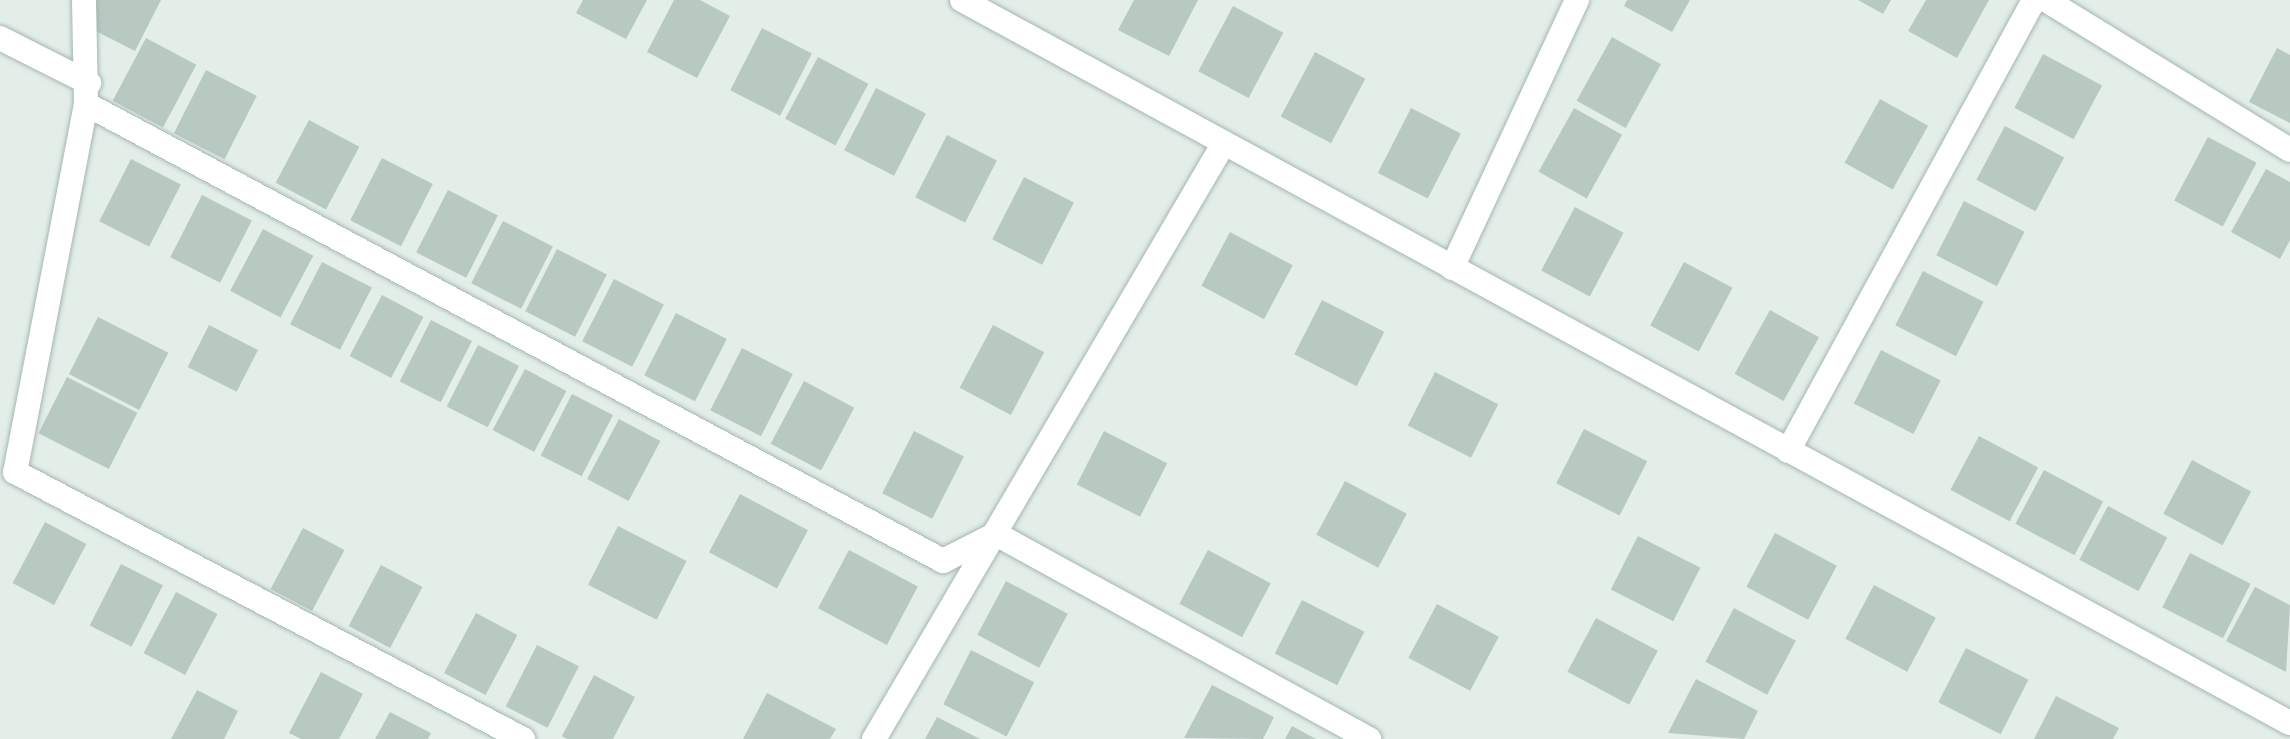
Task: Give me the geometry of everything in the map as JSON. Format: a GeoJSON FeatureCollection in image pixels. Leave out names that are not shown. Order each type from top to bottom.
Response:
{"type":"FeatureCollection","features":[{"type":"Feature","properties":{"kind":"street"},"geometry":{"type":"LineString","coordinates":[[84,0],[87,94],[15,472],[523,739]]}},
{"type":"Feature","properties":{"kind":"street"},"geometry":{"type":"LineString","coordinates":[[962,0],[2290,723]]}},
{"type":"Feature","properties":{"kind":"street"},"geometry":{"type":"LineString","coordinates":[[1452,268],[1577,0]]}},
{"type":"Feature","properties":{"kind":"street"},"geometry":{"type":"LineString","coordinates":[[1788,451],[2034,0]]}},
{"type":"Feature","properties":{"kind":"street"},"geometry":{"type":"LineString","coordinates":[[2046,0],[2290,150]]}},
{"type":"Feature","properties":{"kind":"street"},"geometry":{"type":"LineString","coordinates":[[0,38],[87,94],[943,561],[996,534]]}},
{"type":"Feature","properties":{"kind":"street"},"geometry":{"type":"LineString","coordinates":[[874,739],[1224,143]]}},
{"type":"Feature","properties":{"kind":"street"},"geometry":{"type":"LineString","coordinates":[[996,534],[1369,739]]}},
{"type":"Feature","properties":{"kind":"building"},"geometry":{"type":"Polygon","coordinates":[[[97,0],[161,0],[135,51],[84,25],[97,0]]]}},
{"type":"Feature","properties":{"kind":"building"},"geometry":{"type":"Polygon","coordinates":[[[583,0],[647,0],[626,39],[576,13],[583,0]]]}},
{"type":"Feature","properties":{"kind":"building"},"geometry":{"type":"Polygon","coordinates":[[[674,0],[700,0],[730,16],[697,78],[647,52],[674,0]]]}},
{"type":"Feature","properties":{"kind":"building"},"geometry":{"type":"Polygon","coordinates":[[[1134,0],[1198,0],[1169,56],[1118,30],[1134,0]]]}},
{"type":"Feature","properties":{"kind":"building"},"geometry":{"type":"Polygon","coordinates":[[[1627,0],[1690,0],[1672,32],[1624,6],[1627,0]]]}},
{"type":"Feature","properties":{"kind":"building"},"geometry":{"type":"Polygon","coordinates":[[[1858,0],[1891,0],[1883,14],[1858,0]]]}},
{"type":"Feature","properties":{"kind":"building"},"geometry":{"type":"Polygon","coordinates":[[[1926,0],[1989,0],[1957,58],[1908,31],[1926,0]]]}},
{"type":"Feature","properties":{"kind":"building"},"geometry":{"type":"Polygon","coordinates":[[[1233,6],[1283,33],[1249,98],[1198,71],[1233,6]]]}},
{"type":"Feature","properties":{"kind":"building"},"geometry":{"type":"Polygon","coordinates":[[[762,28],[812,53],[780,116],[730,90],[762,28]]]}},
{"type":"Feature","properties":{"kind":"building"},"geometry":{"type":"Polygon","coordinates":[[[1612,37],[1661,64],[1626,128],[1577,101],[1612,37]]]}},
{"type":"Feature","properties":{"kind":"building"},"geometry":{"type":"Polygon","coordinates":[[[146,38],[196,65],[163,127],[113,101],[146,38]]]}},
{"type":"Feature","properties":{"kind":"building"},"geometry":{"type":"Polygon","coordinates":[[[2277,48],[2290,55],[2290,123],[2249,102],[2277,48]]]}},
{"type":"Feature","properties":{"kind":"building"},"geometry":{"type":"Polygon","coordinates":[[[1315,52],[1365,79],[1331,143],[1281,116],[1315,52]]]}},
{"type":"Feature","properties":{"kind":"building"},"geometry":{"type":"Polygon","coordinates":[[[2043,54],[2102,85],[2074,139],[2014,108],[2043,54]]]}},
{"type":"Feature","properties":{"kind":"building"},"geometry":{"type":"Polygon","coordinates":[[[818,57],[868,84],[835,146],[785,119],[818,57]]]}},
{"type":"Feature","properties":{"kind":"building"},"geometry":{"type":"Polygon","coordinates":[[[206,70],[257,96],[225,159],[174,133],[206,70]]]}},
{"type":"Feature","properties":{"kind":"building"},"geometry":{"type":"Polygon","coordinates":[[[876,88],[926,113],[894,176],[844,150],[876,88]]]}},
{"type":"Feature","properties":{"kind":"building"},"geometry":{"type":"Polygon","coordinates":[[[1880,99],[1928,126],[1893,190],[1845,163],[1880,99]]]}},
{"type":"Feature","properties":{"kind":"building"},"geometry":{"type":"Polygon","coordinates":[[[1411,108],[1461,133],[1428,198],[1378,173],[1411,108]]]}},
{"type":"Feature","properties":{"kind":"building"},"geometry":{"type":"Polygon","coordinates":[[[1574,108],[1622,135],[1587,199],[1539,172],[1574,108]]]}},
{"type":"Feature","properties":{"kind":"building"},"geometry":{"type":"Polygon","coordinates":[[[309,120],[359,147],[326,209],[276,183],[309,120]]]}},
{"type":"Feature","properties":{"kind":"building"},"geometry":{"type":"Polygon","coordinates":[[[2005,126],[2064,157],[2036,211],[1976,180],[2005,126]]]}},
{"type":"Feature","properties":{"kind":"building"},"geometry":{"type":"Polygon","coordinates":[[[947,135],[997,160],[965,223],[915,197],[947,135]]]}},
{"type":"Feature","properties":{"kind":"building"},"geometry":{"type":"Polygon","coordinates":[[[2208,137],[2257,163],[2223,226],[2174,201],[2208,137]]]}},
{"type":"Feature","properties":{"kind":"building"},"geometry":{"type":"Polygon","coordinates":[[[382,158],[433,184],[401,246],[350,220],[382,158]]]}},
{"type":"Feature","properties":{"kind":"building"},"geometry":{"type":"Polygon","coordinates":[[[131,159],[181,184],[149,247],[99,221],[131,159]]]}},
{"type":"Feature","properties":{"kind":"building"},"geometry":{"type":"Polygon","coordinates":[[[2266,169],[2290,182],[2290,240],[2280,259],[2231,232],[2266,169]]]}},
{"type":"Feature","properties":{"kind":"building"},"geometry":{"type":"Polygon","coordinates":[[[1024,177],[1074,202],[1042,265],[992,239],[1024,177]]]}},
{"type":"Feature","properties":{"kind":"building"},"geometry":{"type":"Polygon","coordinates":[[[448,190],[498,215],[466,278],[416,252],[448,190]]]}},
{"type":"Feature","properties":{"kind":"building"},"geometry":{"type":"Polygon","coordinates":[[[202,195],[252,220],[220,283],[170,257],[202,195]]]}},
{"type":"Feature","properties":{"kind":"building"},"geometry":{"type":"Polygon","coordinates":[[[1964,201],[2025,232],[1997,286],[1936,255],[1964,201]]]}},
{"type":"Feature","properties":{"kind":"building"},"geometry":{"type":"Polygon","coordinates":[[[1575,207],[1624,233],[1590,296],[1541,271],[1575,207]]]}},
{"type":"Feature","properties":{"kind":"building"},"geometry":{"type":"Polygon","coordinates":[[[503,221],[553,246],[521,309],[471,283],[503,221]]]}},
{"type":"Feature","properties":{"kind":"building"},"geometry":{"type":"Polygon","coordinates":[[[263,229],[313,256],[280,318],[230,291],[263,229]]]}},
{"type":"Feature","properties":{"kind":"building"},"geometry":{"type":"Polygon","coordinates":[[[1230,232],[1293,265],[1264,319],[1201,286],[1230,232]]]}},
{"type":"Feature","properties":{"kind":"building"},"geometry":{"type":"Polygon","coordinates":[[[557,249],[607,274],[575,337],[525,311],[557,249]]]}},
{"type":"Feature","properties":{"kind":"building"},"geometry":{"type":"Polygon","coordinates":[[[322,262],[372,287],[340,350],[290,324],[322,262]]]}},
{"type":"Feature","properties":{"kind":"building"},"geometry":{"type":"Polygon","coordinates":[[[1684,262],[1733,288],[1699,351],[1650,326],[1684,262]]]}},
{"type":"Feature","properties":{"kind":"building"},"geometry":{"type":"Polygon","coordinates":[[[1923,271],[1984,302],[1956,356],[1895,325],[1923,271]]]}},
{"type":"Feature","properties":{"kind":"building"},"geometry":{"type":"Polygon","coordinates":[[[614,279],[664,304],[632,367],[582,341],[614,279]]]}},
{"type":"Feature","properties":{"kind":"building"},"geometry":{"type":"Polygon","coordinates":[[[382,295],[423,317],[391,378],[350,356],[382,295]]]}},
{"type":"Feature","properties":{"kind":"building"},"geometry":{"type":"Polygon","coordinates":[[[1322,300],[1384,332],[1357,386],[1294,354],[1322,300]]]}},
{"type":"Feature","properties":{"kind":"building"},"geometry":{"type":"Polygon","coordinates":[[[1770,310],[1819,337],[1784,401],[1735,374],[1770,310]]]}},
{"type":"Feature","properties":{"kind":"building"},"geometry":{"type":"Polygon","coordinates":[[[676,313],[727,339],[695,401],[644,375],[676,313]]]}},
{"type":"Feature","properties":{"kind":"building"},"geometry":{"type":"Polygon","coordinates":[[[98,317],[168,353],[139,410],[69,374],[98,317]]]}},
{"type":"Feature","properties":{"kind":"building"},"geometry":{"type":"Polygon","coordinates":[[[431,320],[472,341],[441,402],[400,381],[431,320]]]}},
{"type":"Feature","properties":{"kind":"building"},"geometry":{"type":"Polygon","coordinates":[[[209,325],[258,350],[237,392],[188,367],[209,325]]]}},
{"type":"Feature","properties":{"kind":"building"},"geometry":{"type":"Polygon","coordinates":[[[993,325],[1044,352],[1011,415],[960,388],[993,325]]]}},
{"type":"Feature","properties":{"kind":"building"},"geometry":{"type":"Polygon","coordinates":[[[478,345],[519,366],[488,427],[447,406],[478,345]]]}},
{"type":"Feature","properties":{"kind":"building"},"geometry":{"type":"Polygon","coordinates":[[[742,348],[793,374],[761,436],[710,410],[742,348]]]}},
{"type":"Feature","properties":{"kind":"building"},"geometry":{"type":"Polygon","coordinates":[[[1881,350],[1941,380],[1913,434],[1854,403],[1881,350]]]}},
{"type":"Feature","properties":{"kind":"building"},"geometry":{"type":"Polygon","coordinates":[[[525,369],[566,391],[534,452],[493,430],[525,369]]]}},
{"type":"Feature","properties":{"kind":"building"},"geometry":{"type":"Polygon","coordinates":[[[1435,372],[1498,404],[1471,458],[1408,425],[1435,372]]]}},
{"type":"Feature","properties":{"kind":"building"},"geometry":{"type":"Polygon","coordinates":[[[67,377],[137,413],[109,469],[38,433],[67,377]]]}},
{"type":"Feature","properties":{"kind":"building"},"geometry":{"type":"Polygon","coordinates":[[[804,381],[854,408],[821,470],[771,444],[804,381]]]}},
{"type":"Feature","properties":{"kind":"building"},"geometry":{"type":"Polygon","coordinates":[[[572,394],[613,415],[582,476],[541,455],[572,394]]]}},
{"type":"Feature","properties":{"kind":"building"},"geometry":{"type":"Polygon","coordinates":[[[619,419],[660,441],[629,501],[587,479],[619,419]]]}},
{"type":"Feature","properties":{"kind":"building"},"geometry":{"type":"Polygon","coordinates":[[[1584,429],[1647,461],[1620,516],[1556,483],[1584,429]]]}},
{"type":"Feature","properties":{"kind":"building"},"geometry":{"type":"Polygon","coordinates":[[[914,431],[964,456],[932,519],[882,493],[914,431]]]}},
{"type":"Feature","properties":{"kind":"building"},"geometry":{"type":"Polygon","coordinates":[[[1104,431],[1167,463],[1140,517],[1077,484],[1104,431]]]}},
{"type":"Feature","properties":{"kind":"building"},"geometry":{"type":"Polygon","coordinates":[[[1979,436],[2038,467],[2010,521],[1950,490],[1979,436]]]}},
{"type":"Feature","properties":{"kind":"building"},"geometry":{"type":"Polygon","coordinates":[[[2192,460],[2251,491],[2223,545],[2163,514],[2192,460]]]}},
{"type":"Feature","properties":{"kind":"building"},"geometry":{"type":"Polygon","coordinates":[[[2044,470],[2103,501],[2075,555],[2015,524],[2044,470]]]}},
{"type":"Feature","properties":{"kind":"building"},"geometry":{"type":"Polygon","coordinates":[[[1345,481],[1407,514],[1378,568],[1316,535],[1345,481]]]}},
{"type":"Feature","properties":{"kind":"building"},"geometry":{"type":"Polygon","coordinates":[[[740,494],[808,530],[777,588],[709,552],[740,494]]]}},
{"type":"Feature","properties":{"kind":"building"},"geometry":{"type":"Polygon","coordinates":[[[2108,506],[2167,537],[2139,591],[2079,560],[2108,506]]]}},
{"type":"Feature","properties":{"kind":"building"},"geometry":{"type":"Polygon","coordinates":[[[45,522],[86,544],[54,605],[13,583],[45,522]]]}},
{"type":"Feature","properties":{"kind":"building"},"geometry":{"type":"Polygon","coordinates":[[[618,526],[687,561],[657,620],[588,585],[618,526]]]}},
{"type":"Feature","properties":{"kind":"building"},"geometry":{"type":"Polygon","coordinates":[[[303,528],[344,550],[312,611],[271,589],[303,528]]]}},
{"type":"Feature","properties":{"kind":"building"},"geometry":{"type":"Polygon","coordinates":[[[1775,533],[1837,566],[1808,620],[1746,587],[1775,533]]]}},
{"type":"Feature","properties":{"kind":"building"},"geometry":{"type":"Polygon","coordinates":[[[1638,536],[1700,568],[1673,621],[1611,589],[1638,536]]]}},
{"type":"Feature","properties":{"kind":"building"},"geometry":{"type":"Polygon","coordinates":[[[849,550],[918,587],[887,645],[818,608],[849,550]]]}},
{"type":"Feature","properties":{"kind":"building"},"geometry":{"type":"Polygon","coordinates":[[[1208,550],[1271,583],[1242,637],[1179,604],[1208,550]]]}},
{"type":"Feature","properties":{"kind":"building"},"geometry":{"type":"Polygon","coordinates":[[[2190,553],[2251,584],[2223,638],[2162,607],[2190,553]]]}},
{"type":"Feature","properties":{"kind":"building"},"geometry":{"type":"Polygon","coordinates":[[[121,564],[163,585],[132,647],[90,625],[121,564]]]}},
{"type":"Feature","properties":{"kind":"building"},"geometry":{"type":"Polygon","coordinates":[[[381,565],[422,587],[390,648],[349,626],[381,565]]]}},
{"type":"Feature","properties":{"kind":"building"},"geometry":{"type":"Polygon","coordinates":[[[1006,581],[1068,614],[1039,668],[977,635],[1006,581]]]}},
{"type":"Feature","properties":{"kind":"building"},"geometry":{"type":"Polygon","coordinates":[[[1874,585],[1936,618],[1907,672],[1845,639],[1874,585]]]}},
{"type":"Feature","properties":{"kind":"building"},"geometry":{"type":"Polygon","coordinates":[[[2255,587],[2290,605],[2286,672],[2226,641],[2255,587]]]}},
{"type":"Feature","properties":{"kind":"building"},"geometry":{"type":"Polygon","coordinates":[[[176,592],[217,614],[185,675],[144,653],[176,592]]]}},
{"type":"Feature","properties":{"kind":"building"},"geometry":{"type":"Polygon","coordinates":[[[1302,600],[1364,632],[1337,685],[1275,653],[1302,600]]]}},
{"type":"Feature","properties":{"kind":"building"},"geometry":{"type":"Polygon","coordinates":[[[1437,604],[1499,637],[1470,691],[1408,658],[1437,604]]]}},
{"type":"Feature","properties":{"kind":"building"},"geometry":{"type":"Polygon","coordinates":[[[1734,608],[1796,641],[1767,695],[1705,662],[1734,608]]]}},
{"type":"Feature","properties":{"kind":"building"},"geometry":{"type":"Polygon","coordinates":[[[476,613],[517,635],[486,695],[444,673],[476,613]]]}},
{"type":"Feature","properties":{"kind":"building"},"geometry":{"type":"Polygon","coordinates":[[[1596,618],[1658,651],[1629,705],[1567,672],[1596,618]]]}},
{"type":"Feature","properties":{"kind":"building"},"geometry":{"type":"Polygon","coordinates":[[[537,645],[579,666],[548,728],[506,706],[537,645]]]}},
{"type":"Feature","properties":{"kind":"building"},"geometry":{"type":"Polygon","coordinates":[[[1966,648],[2028,680],[2001,734],[1938,702],[1966,648]]]}},
{"type":"Feature","properties":{"kind":"building"},"geometry":{"type":"Polygon","coordinates":[[[971,650],[1034,682],[1007,737],[943,704],[971,650]]]}},
{"type":"Feature","properties":{"kind":"building"},"geometry":{"type":"Polygon","coordinates":[[[321,672],[363,694],[339,739],[301,739],[289,733],[321,672]]]}},
{"type":"Feature","properties":{"kind":"building"},"geometry":{"type":"Polygon","coordinates":[[[594,675],[635,697],[613,739],[567,739],[562,736],[594,675]]]}},
{"type":"Feature","properties":{"kind":"building"},"geometry":{"type":"Polygon","coordinates":[[[1696,679],[1758,711],[1744,739],[1668,733],[1696,679]]]}},
{"type":"Feature","properties":{"kind":"building"},"geometry":{"type":"Polygon","coordinates":[[[1212,685],[1274,717],[1263,739],[1184,738],[1212,685]]]}},
{"type":"Feature","properties":{"kind":"building"},"geometry":{"type":"Polygon","coordinates":[[[197,690],[238,711],[224,739],[171,739],[197,690]]]}},
{"type":"Feature","properties":{"kind":"building"},"geometry":{"type":"Polygon","coordinates":[[[767,693],[836,729],[830,739],[743,739],[767,693]]]}},
{"type":"Feature","properties":{"kind":"building"},"geometry":{"type":"Polygon","coordinates":[[[2056,696],[2119,728],[2113,739],[2034,739],[2056,696]]]}},
{"type":"Feature","properties":{"kind":"building"},"geometry":{"type":"Polygon","coordinates":[[[390,712],[431,733],[428,739],[375,739],[390,712]]]}},
{"type":"Feature","properties":{"kind":"building"},"geometry":{"type":"Polygon","coordinates":[[[937,717],[980,739],[925,739],[937,717]]]}},
{"type":"Feature","properties":{"kind":"building"},"geometry":{"type":"Polygon","coordinates":[[[1292,726],[1316,739],[1285,739],[1292,726]]]}}]}
